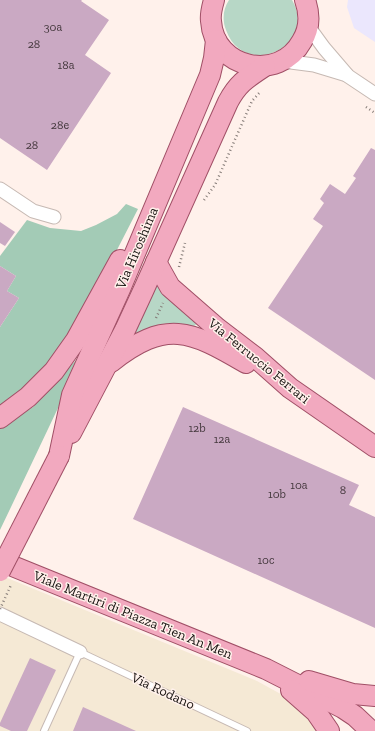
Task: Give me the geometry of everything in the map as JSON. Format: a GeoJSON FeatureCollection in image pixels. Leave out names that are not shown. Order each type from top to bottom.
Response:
{"type":"FeatureCollection","features":[{"type":"Feature","properties":{"kind":"main road","name":"Via Hiroshima"},"geometry":{"type":"LineString","coordinates":[[0,571],[125,330],[210,140],[235,89],[245,79],[292,54],[300,46],[305,37],[308,26],[309,16],[305,0]]}},
{"type":"Feature","properties":{"kind":"main road","name":"Via Hiroshima"},"geometry":{"type":"LineString","coordinates":[[210,4],[212,31],[216,40],[224,51],[236,60],[250,66],[274,64]]}},
{"type":"Feature","properties":{"kind":"main road","name":"Via Hiroshima"},"geometry":{"type":"LineString","coordinates":[[59,456],[72,394],[120,289],[210,75],[216,40]]}},
{"type":"Feature","properties":{"kind":"main road"},"geometry":{"type":"LineString","coordinates":[[0,418],[23,402],[42,385],[66,355],[76,340],[143,219],[163,187]]}},
{"type":"Feature","properties":{"kind":"main road","name":"Via Ferruccio Ferrari"},"geometry":{"type":"LineString","coordinates":[[156,262],[170,287],[290,388],[375,447]]}},
{"type":"Feature","properties":{"kind":"main road","name":"Via Hiroshima"},"geometry":{"type":"LineString","coordinates":[[106,366],[128,349],[146,339],[159,335],[183,334],[195,337],[228,353],[290,388]]}},
{"type":"Feature","properties":{"kind":"main road","name":"Viale Martiri di Piazza Tien An Men"},"geometry":{"type":"LineString","coordinates":[[0,561],[266,669],[343,708],[355,716],[371,731]]}},
{"type":"Feature","properties":{"kind":"main road"},"geometry":{"type":"LineString","coordinates":[[266,669],[316,712],[329,731]]}},
{"type":"Feature","properties":{"kind":"main road","name":"Viale Martiri di Piazza Tien An Men"},"geometry":{"type":"LineString","coordinates":[[266,669],[352,694],[375,696]]}},
{"type":"Feature","properties":{"kind":"street"},"geometry":{"type":"LineString","coordinates":[[308,26],[324,48],[348,76],[375,94]]}},
{"type":"Feature","properties":{"kind":"street"},"geometry":{"type":"LineString","coordinates":[[274,64],[314,65],[348,76]]}},
{"type":"Feature","properties":{"kind":"street"},"geometry":{"type":"LineString","coordinates":[[0,190],[33,211],[54,217]]}},
{"type":"Feature","properties":{"kind":"street","name":"Via Rodano"},"geometry":{"type":"LineString","coordinates":[[0,614],[80,652]]}},
{"type":"Feature","properties":{"kind":"lane"},"geometry":{"type":"LineString","coordinates":[[44,731],[80,652]]}},
{"type":"Feature","properties":{"kind":"lane","name":"Via Rodano"},"geometry":{"type":"LineString","coordinates":[[80,652],[247,731]]}},
{"type":"Feature","properties":{"kind":"path"},"geometry":{"type":"LineString","coordinates":[[201,204],[215,185],[252,101],[264,88]]}},
{"type":"Feature","properties":{"kind":"path"},"geometry":{"type":"LineString","coordinates":[[362,104],[375,113]]}},
{"type":"Feature","properties":{"kind":"path"},"geometry":{"type":"LineString","coordinates":[[146,339],[181,262],[187,236]]}},
{"type":"Feature","properties":{"kind":"shaded area"},"geometry":{"type":"Polygon","coordinates":[[[348,0],[375,0],[375,42],[354,28],[347,7],[348,0]]]}},
{"type":"Feature","properties":{"kind":"shaded area"},"geometry":{"type":"Polygon","coordinates":[[[0,575],[257,681],[288,698],[322,731],[0,731],[0,575]]]}},
{"type":"Feature","properties":{"kind":"green space"},"geometry":{"type":"Polygon","coordinates":[[[229,0],[292,0],[298,17],[296,31],[288,43],[276,51],[262,55],[248,53],[235,45],[226,30],[224,15],[225,7],[229,0]]]}},
{"type":"Feature","properties":{"kind":"green space"},"geometry":{"type":"Polygon","coordinates":[[[126,204],[138,209],[101,281],[70,334],[37,379],[0,410],[0,327],[19,298],[7,291],[16,276],[0,266],[0,256],[27,220],[50,228],[81,231],[117,214],[126,204]]]}},
{"type":"Feature","properties":{"kind":"green space"},"geometry":{"type":"Polygon","coordinates":[[[156,273],[159,282],[171,301],[195,322],[196,325],[191,327],[178,323],[160,324],[127,337],[156,273]]]}},
{"type":"Feature","properties":{"kind":"green space"},"geometry":{"type":"Polygon","coordinates":[[[86,349],[0,530],[0,427],[33,407],[86,349]]]}},
{"type":"Feature","properties":{"kind":"building"},"geometry":{"type":"Polygon","coordinates":[[[0,0],[82,0],[81,1],[109,20],[85,55],[111,73],[47,170],[0,138],[0,0]]]}},
{"type":"Feature","properties":{"kind":"building"},"geometry":{"type":"Polygon","coordinates":[[[371,148],[375,150],[375,380],[268,308],[323,226],[313,219],[324,203],[320,199],[330,184],[345,194],[356,178],[353,176],[371,148]]]}},
{"type":"Feature","properties":{"kind":"building"},"geometry":{"type":"Polygon","coordinates":[[[0,222],[15,232],[5,246],[0,243],[0,222]]]}},
{"type":"Feature","properties":{"kind":"building"},"geometry":{"type":"Polygon","coordinates":[[[0,266],[16,276],[7,291],[19,298],[0,327],[0,266]]]}},
{"type":"Feature","properties":{"kind":"building"},"geometry":{"type":"Polygon","coordinates":[[[183,407],[359,485],[349,505],[375,517],[375,628],[133,519],[183,407]]]}},
{"type":"Feature","properties":{"kind":"building"},"geometry":{"type":"Polygon","coordinates":[[[30,658],[56,670],[27,731],[11,731],[0,726],[0,723],[30,658]]]}},
{"type":"Feature","properties":{"kind":"building"},"geometry":{"type":"Polygon","coordinates":[[[83,707],[136,731],[73,731],[83,707]]]}}]}
